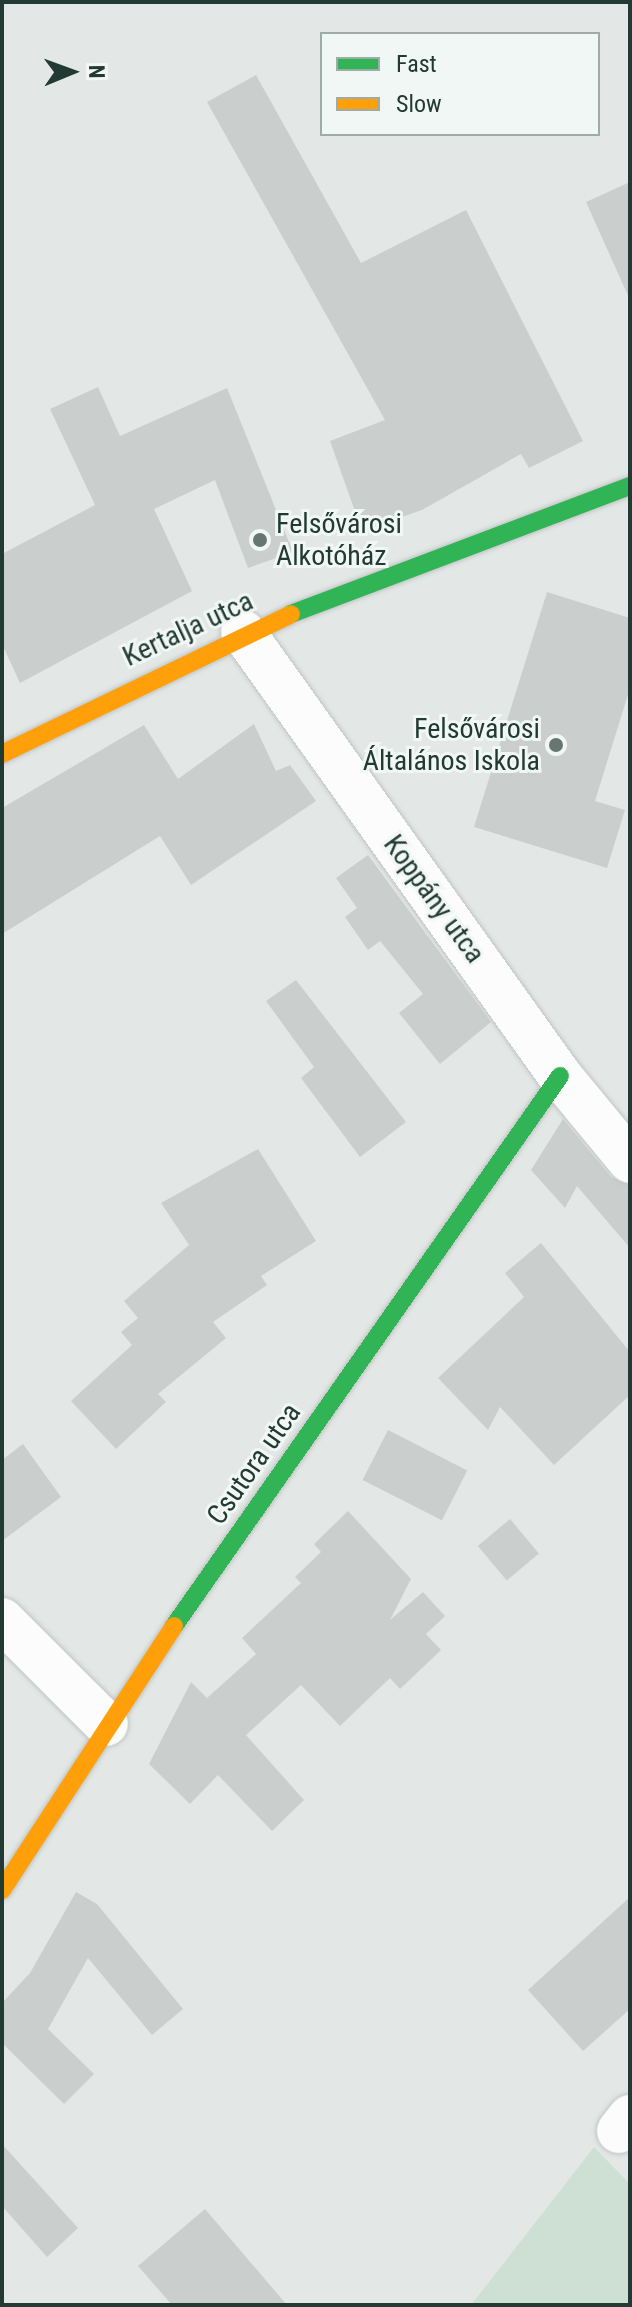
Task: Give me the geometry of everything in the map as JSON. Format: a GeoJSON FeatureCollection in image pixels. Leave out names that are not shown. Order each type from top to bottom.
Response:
{"type":"FeatureCollection","features":[{"type":"Feature","properties":{"kind":"street","name":"Kertalja utca"},"geometry":{"type":"LineString","coordinates":[[2,754],[243,632],[630,486]]}},
{"type":"Feature","properties":{"kind":"street","name":"Koppány utca"},"geometry":{"type":"LineString","coordinates":[[243,632],[560,1076],[630,1161]]}},
{"type":"Feature","properties":{"kind":"street","name":"Csutora utca"},"geometry":{"type":"LineString","coordinates":[[2,1890],[106,1724],[560,1076]]}},
{"type":"Feature","properties":{"kind":"street"},"geometry":{"type":"LineString","coordinates":[[2,1620],[106,1724]]}},
{"type":"Feature","properties":{"kind":"green space"},"geometry":{"type":"Polygon","coordinates":[[[594,2147],[630,2184],[630,2305],[471,2305],[594,2147]]]}},
{"type":"Feature","properties":{"kind":"building"},"geometry":{"type":"Polygon","coordinates":[[[256,75],[361,263],[466,210],[583,441],[529,468],[521,454],[422,510],[362,531],[330,441],[385,420],[207,102],[256,75]]]}},
{"type":"Feature","properties":{"kind":"building"},"geometry":{"type":"Polygon","coordinates":[[[630,182],[630,300],[586,202],[630,182]]]}},
{"type":"Feature","properties":{"kind":"building"},"geometry":{"type":"Polygon","coordinates":[[[98,387],[120,436],[227,388],[293,552],[248,568],[215,480],[154,509],[192,591],[20,683],[2,644],[2,554],[95,505],[50,409],[98,387]]]}},
{"type":"Feature","properties":{"kind":"building","name":"Felsővárosi Általános Iskola"},"geometry":{"type":"Polygon","coordinates":[[[547,592],[630,618],[630,688],[595,801],[625,810],[607,868],[474,827],[547,592]]]}},
{"type":"Feature","properties":{"kind":"building"},"geometry":{"type":"Polygon","coordinates":[[[254,724],[276,771],[290,765],[316,801],[191,885],[160,836],[2,934],[2,808],[144,725],[178,779],[254,724]]]}},
{"type":"Feature","properties":{"kind":"building"},"geometry":{"type":"Polygon","coordinates":[[[368,855],[491,1022],[440,1064],[399,1013],[423,994],[380,941],[368,950],[345,917],[357,908],[336,878],[368,855]]]}},
{"type":"Feature","properties":{"kind":"building"},"geometry":{"type":"Polygon","coordinates":[[[296,980],[406,1122],[360,1157],[301,1078],[314,1067],[266,1001],[296,980]]]}},
{"type":"Feature","properties":{"kind":"building"},"geometry":{"type":"Polygon","coordinates":[[[563,1119],[611,1177],[630,1185],[630,1248],[577,1186],[565,1208],[531,1170],[563,1119]]]}},
{"type":"Feature","properties":{"kind":"building"},"geometry":{"type":"Polygon","coordinates":[[[258,1149],[316,1241],[261,1276],[267,1285],[213,1322],[226,1338],[158,1394],[166,1402],[116,1449],[71,1401],[132,1345],[121,1332],[138,1318],[124,1301],[189,1245],[161,1203],[258,1149]]]}},
{"type":"Feature","properties":{"kind":"building"},"geometry":{"type":"Polygon","coordinates":[[[541,1243],[630,1352],[630,1395],[554,1465],[500,1407],[488,1430],[438,1378],[524,1297],[505,1273],[541,1243]]]}},
{"type":"Feature","properties":{"kind":"building"},"geometry":{"type":"Polygon","coordinates":[[[388,1430],[467,1470],[442,1520],[363,1480],[388,1430]]]}},
{"type":"Feature","properties":{"kind":"building"},"geometry":{"type":"Polygon","coordinates":[[[23,1444],[61,1497],[2,1541],[2,1460],[23,1444]]]}},
{"type":"Feature","properties":{"kind":"building"},"geometry":{"type":"Polygon","coordinates":[[[348,1511],[411,1579],[390,1620],[423,1592],[445,1616],[426,1634],[441,1650],[400,1689],[390,1678],[340,1726],[301,1685],[246,1735],[304,1800],[272,1831],[218,1775],[190,1804],[149,1764],[191,1682],[207,1698],[256,1654],[242,1638],[301,1583],[295,1577],[321,1552],[314,1544],[348,1511]]]}},
{"type":"Feature","properties":{"kind":"building"},"geometry":{"type":"Polygon","coordinates":[[[510,1519],[539,1553],[507,1580],[478,1546],[510,1519]]]}},
{"type":"Feature","properties":{"kind":"building"},"geometry":{"type":"Polygon","coordinates":[[[76,1892],[97,1904],[183,2009],[152,2035],[88,1958],[48,2029],[94,2074],[64,2104],[2,2043],[2,2003],[30,1973],[76,1892]]]}},
{"type":"Feature","properties":{"kind":"building"},"geometry":{"type":"Polygon","coordinates":[[[630,1897],[630,2009],[583,2051],[528,1990],[630,1897]]]}},
{"type":"Feature","properties":{"kind":"building"},"geometry":{"type":"Polygon","coordinates":[[[2,2144],[78,2228],[47,2257],[2,2206],[2,2144]]]}},
{"type":"Feature","properties":{"kind":"building"},"geometry":{"type":"Polygon","coordinates":[[[205,2209],[287,2305],[172,2305],[138,2266],[205,2209]]]}},
{"type":"Feature","properties":{"kind":"traffic: fast"},"geometry":{"type":"LineString","coordinates":[[291,614],[630,486]]}},
{"type":"Feature","properties":{"kind":"traffic: fast"},"geometry":{"type":"LineString","coordinates":[[174,1626],[560,1076]]}},
{"type":"Feature","properties":{"kind":"traffic: slow"},"geometry":{"type":"LineString","coordinates":[[2,754],[291,614]]}},
{"type":"Feature","properties":{"kind":"traffic: slow"},"geometry":{"type":"LineString","coordinates":[[2,1890],[174,1626]]}},
{"type":"Feature","properties":{"kind":"place","name":"Felsővárosi Alkotóház"},"geometry":{"type":"Point","coordinates":[260,540]}},
{"type":"Feature","properties":{"kind":"place","name":"Felsővárosi Általános Iskola"},"geometry":{"type":"Point","coordinates":[556,745]}}]}
